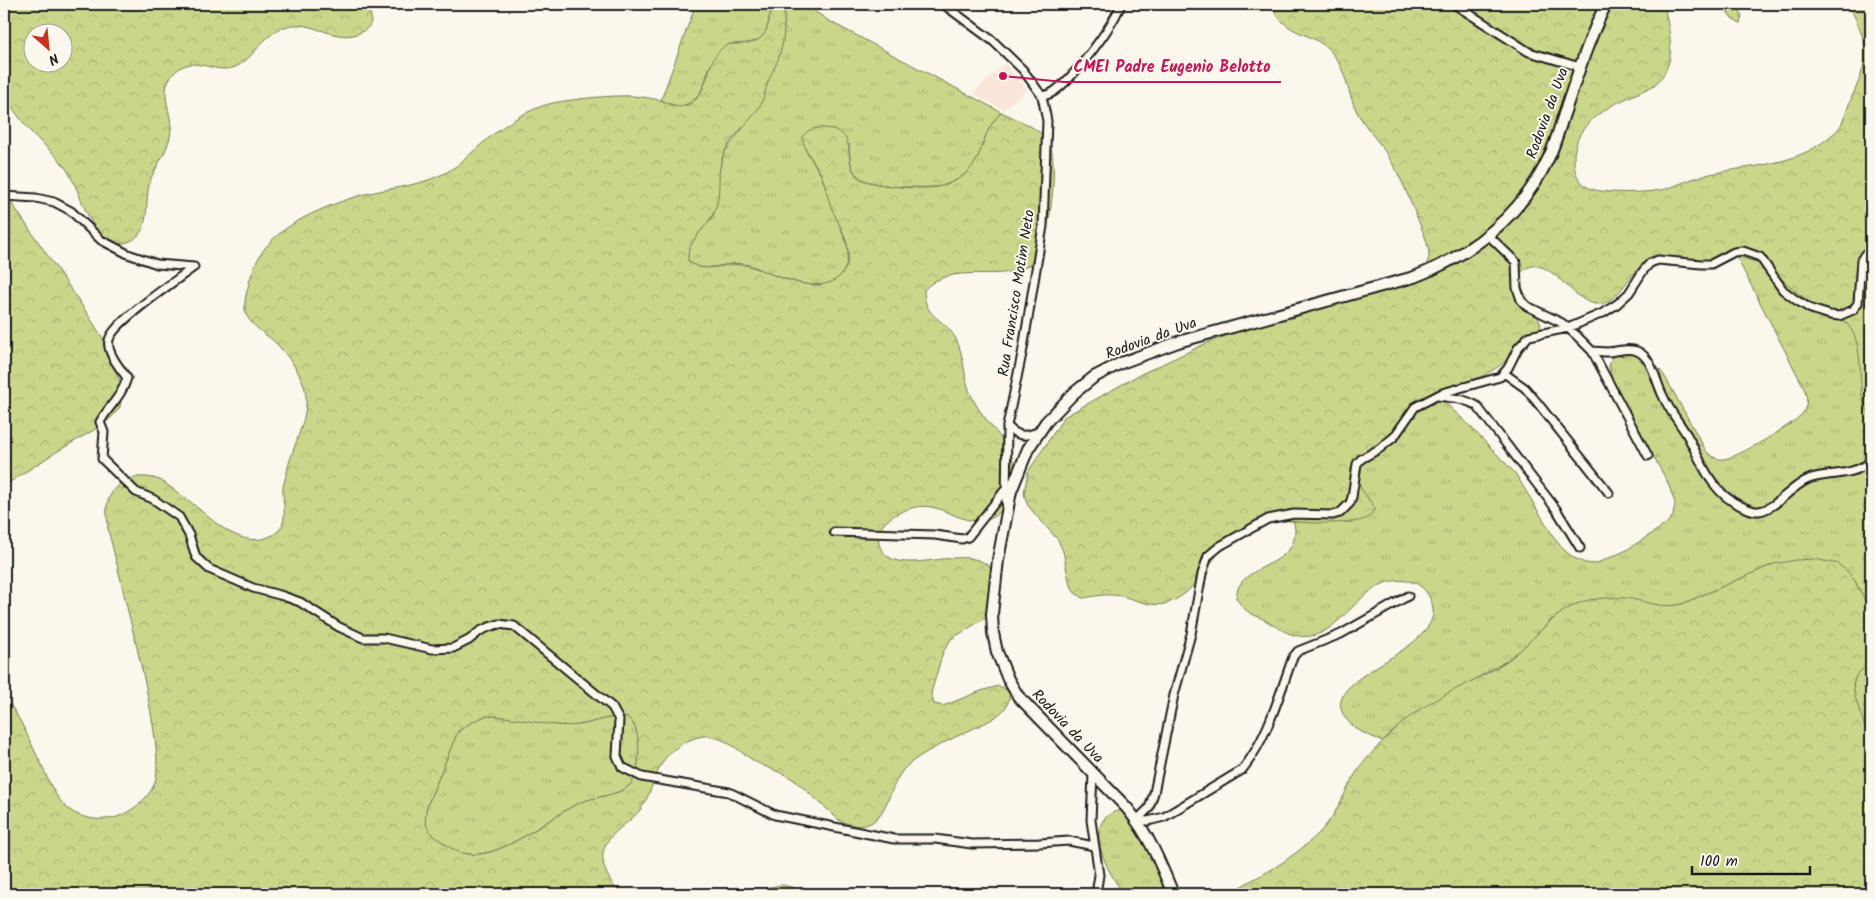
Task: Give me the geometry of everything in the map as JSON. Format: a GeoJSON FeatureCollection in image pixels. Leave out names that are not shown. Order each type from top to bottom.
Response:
{"type":"FeatureCollection","features":[{"type":"Feature","properties":{"kind":"street","name":"Rua Francisco Motim Neto"},"geometry":{"type":"LineString","coordinates":[[943,4],[994,41],[1023,70],[1042,96],[1048,121],[1043,226],[1023,348],[1007,426],[1006,510]]}},
{"type":"Feature","properties":{"kind":"street"},"geometry":{"type":"LineString","coordinates":[[1042,96],[1055,92],[1078,68],[1117,16],[1121,4]]}},
{"type":"Feature","properties":{"kind":"street"},"geometry":{"type":"LineString","coordinates":[[1454,4],[1529,52],[1580,68]]}},
{"type":"Feature","properties":{"kind":"street","name":"Rodovia da Uva"},"geometry":{"type":"LineString","coordinates":[[1173,894],[1152,844],[1137,820],[1018,696],[999,658],[995,643],[992,614],[998,560],[1006,510],[1021,463],[1038,432],[1074,393],[1094,377],[1121,363],[1178,342],[1414,277],[1454,259],[1477,244],[1519,203],[1540,174],[1550,156],[1580,68],[1606,4]]}},
{"type":"Feature","properties":{"kind":"street"},"geometry":{"type":"LineString","coordinates":[[4,196],[36,198],[54,202],[71,211],[100,240],[128,254],[157,264],[194,267],[121,323],[109,340],[110,350],[127,378],[120,396],[107,409],[100,422],[104,432],[102,459],[136,492],[153,499],[179,517],[189,535],[196,557],[209,569],[253,588],[300,602],[338,627],[363,638],[384,638],[432,649],[453,648],[469,640],[480,630],[499,624],[514,626],[612,707],[619,720],[617,756],[622,767],[642,777],[728,792],[775,815],[894,839],[935,839],[972,844],[1039,843],[1069,840],[1094,846]]}},
{"type":"Feature","properties":{"kind":"street"},"geometry":{"type":"LineString","coordinates":[[1488,235],[1516,262],[1516,288],[1521,300],[1527,306],[1562,323],[1592,351],[1648,456]]}},
{"type":"Feature","properties":{"kind":"street"},"geometry":{"type":"LineString","coordinates":[[1137,820],[1149,808],[1154,793],[1174,695],[1184,664],[1202,574],[1208,556],[1220,546],[1268,519],[1294,514],[1333,515],[1340,513],[1350,504],[1357,464],[1361,459],[1379,449],[1394,437],[1415,407],[1435,396],[1500,377],[1518,348],[1529,336],[1568,328],[1603,313],[1629,293],[1643,270],[1650,263],[1658,260],[1711,264],[1734,252],[1743,251],[1760,257],[1783,290],[1796,300],[1811,309],[1839,316],[1853,310],[1858,303],[1861,260],[1865,254],[1871,251]]}},
{"type":"Feature","properties":{"kind":"street"},"geometry":{"type":"LineString","coordinates":[[1592,351],[1638,351],[1645,358],[1651,367],[1663,397],[1688,436],[1710,479],[1719,492],[1746,508],[1758,511],[1772,506],[1789,491],[1808,479],[1845,473],[1871,462]]}},
{"type":"Feature","properties":{"kind":"street"},"geometry":{"type":"LineString","coordinates":[[1504,373],[1525,388],[1536,400],[1609,493]]}},
{"type":"Feature","properties":{"kind":"street"},"geometry":{"type":"LineString","coordinates":[[1435,396],[1457,398],[1477,406],[1556,509],[1580,548]]}},
{"type":"Feature","properties":{"kind":"street"},"geometry":{"type":"LineString","coordinates":[[1007,426],[1020,436],[1027,436],[1038,432]]}},
{"type":"Feature","properties":{"kind":"street"},"geometry":{"type":"LineString","coordinates":[[834,532],[935,535],[962,539],[968,537],[1005,490]]}},
{"type":"Feature","properties":{"kind":"street"},"geometry":{"type":"LineString","coordinates":[[1137,820],[1148,821],[1164,818],[1242,770],[1250,760],[1264,733],[1293,657],[1298,651],[1341,634],[1408,596]]}},
{"type":"Feature","properties":{"kind":"street"},"geometry":{"type":"LineString","coordinates":[[1093,774],[1091,820],[1099,875],[1096,894]]}},
{"type":"Feature","properties":{"kind":"shaded area"},"geometry":{"type":"Polygon","coordinates":[[[1005,64],[1027,89],[1003,110],[973,93],[1005,64]]]}},
{"type":"Feature","properties":{"kind":"green space"},"geometry":{"type":"Polygon","coordinates":[[[4,4],[366,4],[371,18],[370,24],[365,30],[347,36],[302,25],[288,26],[279,29],[271,35],[248,58],[232,68],[224,69],[193,64],[185,65],[178,70],[167,84],[166,97],[171,130],[166,149],[151,178],[144,225],[134,239],[125,243],[111,243],[97,230],[62,163],[30,131],[4,98],[4,4]]]}},
{"type":"Feature","properties":{"kind":"green space"},"geometry":{"type":"Polygon","coordinates":[[[696,4],[772,4],[766,32],[762,37],[750,43],[729,44],[713,61],[702,89],[696,98],[687,104],[676,106],[661,100],[696,4]]]}},
{"type":"Feature","properties":{"kind":"green space"},"geometry":{"type":"Polygon","coordinates":[[[772,4],[784,5],[782,48],[761,104],[731,141],[721,160],[717,205],[711,218],[693,241],[688,254],[688,261],[697,267],[747,266],[797,283],[809,285],[820,285],[830,282],[842,274],[848,262],[847,244],[831,207],[821,174],[803,142],[802,137],[812,129],[825,128],[843,135],[849,148],[850,163],[858,177],[872,183],[896,186],[937,187],[951,183],[963,176],[977,160],[987,132],[1001,112],[1037,130],[1047,139],[1051,149],[1053,164],[1052,202],[1044,241],[1032,263],[1006,273],[948,276],[935,281],[924,290],[927,307],[956,339],[972,397],[1012,456],[1015,469],[1014,484],[1008,501],[1004,508],[985,521],[961,518],[924,506],[914,508],[891,517],[883,525],[879,539],[880,547],[888,557],[899,561],[974,559],[987,565],[994,572],[996,575],[987,617],[951,639],[943,652],[931,693],[934,704],[943,706],[998,686],[1010,693],[1004,710],[989,721],[943,743],[910,763],[899,776],[883,810],[875,820],[862,826],[848,824],[839,820],[794,780],[756,762],[724,741],[710,736],[703,736],[688,741],[678,746],[667,756],[640,810],[608,840],[605,846],[603,859],[605,869],[619,894],[4,894],[4,696],[20,721],[55,793],[72,812],[91,819],[111,819],[128,812],[148,795],[154,785],[157,771],[156,750],[148,697],[108,529],[107,505],[115,489],[121,483],[136,477],[154,478],[162,481],[224,529],[244,538],[255,540],[272,536],[282,525],[284,520],[283,487],[303,420],[306,399],[305,389],[294,365],[277,344],[249,320],[245,309],[252,272],[272,240],[296,222],[342,201],[361,195],[419,183],[447,172],[503,128],[522,115],[542,106],[571,100],[633,96],[662,101],[675,106],[685,106],[699,96],[712,63],[721,49],[732,44],[754,42],[764,34],[767,29],[772,4]],[[485,716],[458,731],[427,806],[425,818],[429,830],[441,841],[457,851],[468,854],[481,854],[510,844],[583,801],[625,789],[634,779],[638,761],[638,740],[633,723],[628,718],[611,717],[568,726],[485,716]]]}},
{"type":"Feature","properties":{"kind":"green space"},"geometry":{"type":"Polygon","coordinates":[[[784,4],[804,4],[829,21],[1001,112],[990,127],[977,159],[970,169],[958,179],[937,187],[882,185],[863,180],[853,169],[850,161],[849,144],[805,149],[821,175],[848,248],[847,263],[842,274],[834,281],[825,284],[814,285],[789,280],[745,264],[739,263],[704,268],[688,261],[687,253],[692,242],[713,216],[716,207],[718,174],[724,153],[760,105],[784,28],[784,4]]]}},
{"type":"Feature","properties":{"kind":"green space"},"geometry":{"type":"Polygon","coordinates":[[[1271,4],[1664,4],[1670,37],[1670,58],[1667,68],[1653,86],[1613,105],[1590,122],[1581,133],[1576,146],[1575,169],[1579,179],[1587,187],[1594,190],[1626,193],[1666,189],[1718,172],[1784,160],[1814,148],[1828,138],[1837,131],[1843,122],[1863,70],[1865,59],[1864,40],[1849,4],[1871,4],[1871,415],[1865,407],[1862,397],[1858,347],[1848,325],[1837,316],[1806,300],[1773,272],[1754,261],[1740,256],[1711,263],[1667,260],[1648,264],[1637,270],[1612,299],[1598,304],[1588,302],[1548,270],[1539,266],[1529,267],[1519,275],[1520,282],[1541,326],[1516,353],[1482,377],[1432,395],[1419,402],[1398,427],[1363,460],[1358,471],[1359,484],[1375,509],[1367,518],[1353,522],[1333,523],[1296,522],[1274,518],[1259,520],[1244,527],[1232,536],[1193,586],[1182,596],[1168,603],[1147,603],[1113,595],[1082,598],[1074,592],[1069,581],[1063,551],[1058,540],[1027,504],[1024,493],[1028,472],[1064,417],[1137,376],[1209,342],[1251,327],[1295,317],[1417,274],[1428,261],[1429,251],[1427,242],[1404,186],[1386,153],[1357,112],[1344,74],[1337,60],[1332,53],[1316,40],[1284,23],[1271,4]]]}},
{"type":"Feature","properties":{"kind":"green space"},"geometry":{"type":"Polygon","coordinates":[[[1721,4],[1738,4],[1742,17],[1740,23],[1732,18],[1721,4]]]}},
{"type":"Feature","properties":{"kind":"green space"},"geometry":{"type":"Polygon","coordinates":[[[4,192],[104,340],[120,382],[122,394],[120,407],[104,424],[4,486],[4,192]]]}},
{"type":"Feature","properties":{"kind":"green space"},"geometry":{"type":"Polygon","coordinates":[[[1736,256],[1756,262],[1847,323],[1858,341],[1862,391],[1867,409],[1871,415],[1871,612],[1855,581],[1774,564],[1682,604],[1668,607],[1587,601],[1574,605],[1551,620],[1524,647],[1506,661],[1409,718],[1383,741],[1355,728],[1343,714],[1341,699],[1351,685],[1408,646],[1424,632],[1433,616],[1430,598],[1426,591],[1417,584],[1407,581],[1393,581],[1380,585],[1357,602],[1326,630],[1315,635],[1301,636],[1281,630],[1248,611],[1236,598],[1239,586],[1247,577],[1280,558],[1289,549],[1294,538],[1294,522],[1351,522],[1367,518],[1375,509],[1362,491],[1359,483],[1358,474],[1362,462],[1415,407],[1434,393],[1464,420],[1515,473],[1555,539],[1574,558],[1585,563],[1595,564],[1625,551],[1665,525],[1673,516],[1675,503],[1668,483],[1612,379],[1609,366],[1613,354],[1620,350],[1649,357],[1664,375],[1706,451],[1716,458],[1724,459],[1731,457],[1764,440],[1796,420],[1803,413],[1806,406],[1807,398],[1803,386],[1736,256]]]}},
{"type":"Feature","properties":{"kind":"green space"},"geometry":{"type":"Polygon","coordinates":[[[1815,559],[1838,564],[1848,572],[1855,581],[1871,612],[1871,660],[1856,676],[1853,685],[1855,697],[1871,745],[1871,894],[1230,894],[1269,871],[1302,848],[1320,832],[1333,815],[1352,779],[1364,762],[1404,721],[1430,703],[1486,674],[1508,660],[1565,610],[1589,600],[1607,598],[1626,598],[1666,606],[1682,604],[1774,564],[1815,559]]]}},
{"type":"Feature","properties":{"kind":"green space"},"geometry":{"type":"Polygon","coordinates":[[[1871,660],[1871,745],[1856,701],[1853,684],[1855,677],[1871,660]]]}},
{"type":"Feature","properties":{"kind":"green space"},"geometry":{"type":"Polygon","coordinates":[[[485,716],[508,717],[564,725],[576,725],[617,717],[628,718],[633,723],[638,740],[638,761],[634,779],[625,789],[583,801],[524,836],[495,850],[481,854],[468,854],[457,851],[441,841],[429,830],[425,818],[427,806],[458,731],[485,716]]]}},
{"type":"Feature","properties":{"kind":"green space"},"geometry":{"type":"Polygon","coordinates":[[[1122,810],[1137,817],[1152,835],[1176,894],[1124,894],[1117,884],[1104,860],[1099,834],[1101,823],[1109,815],[1122,810]]]}},
{"type":"Feature","properties":{"kind":"green space"},"geometry":{"type":"Polygon","coordinates":[[[781,885],[798,890],[803,894],[733,894],[781,885]]]}},
{"type":"Feature","properties":{"kind":"place","name":"CMEI Padre Eugenio Belotto"},"geometry":{"type":"Point","coordinates":[1003,76]}}]}
